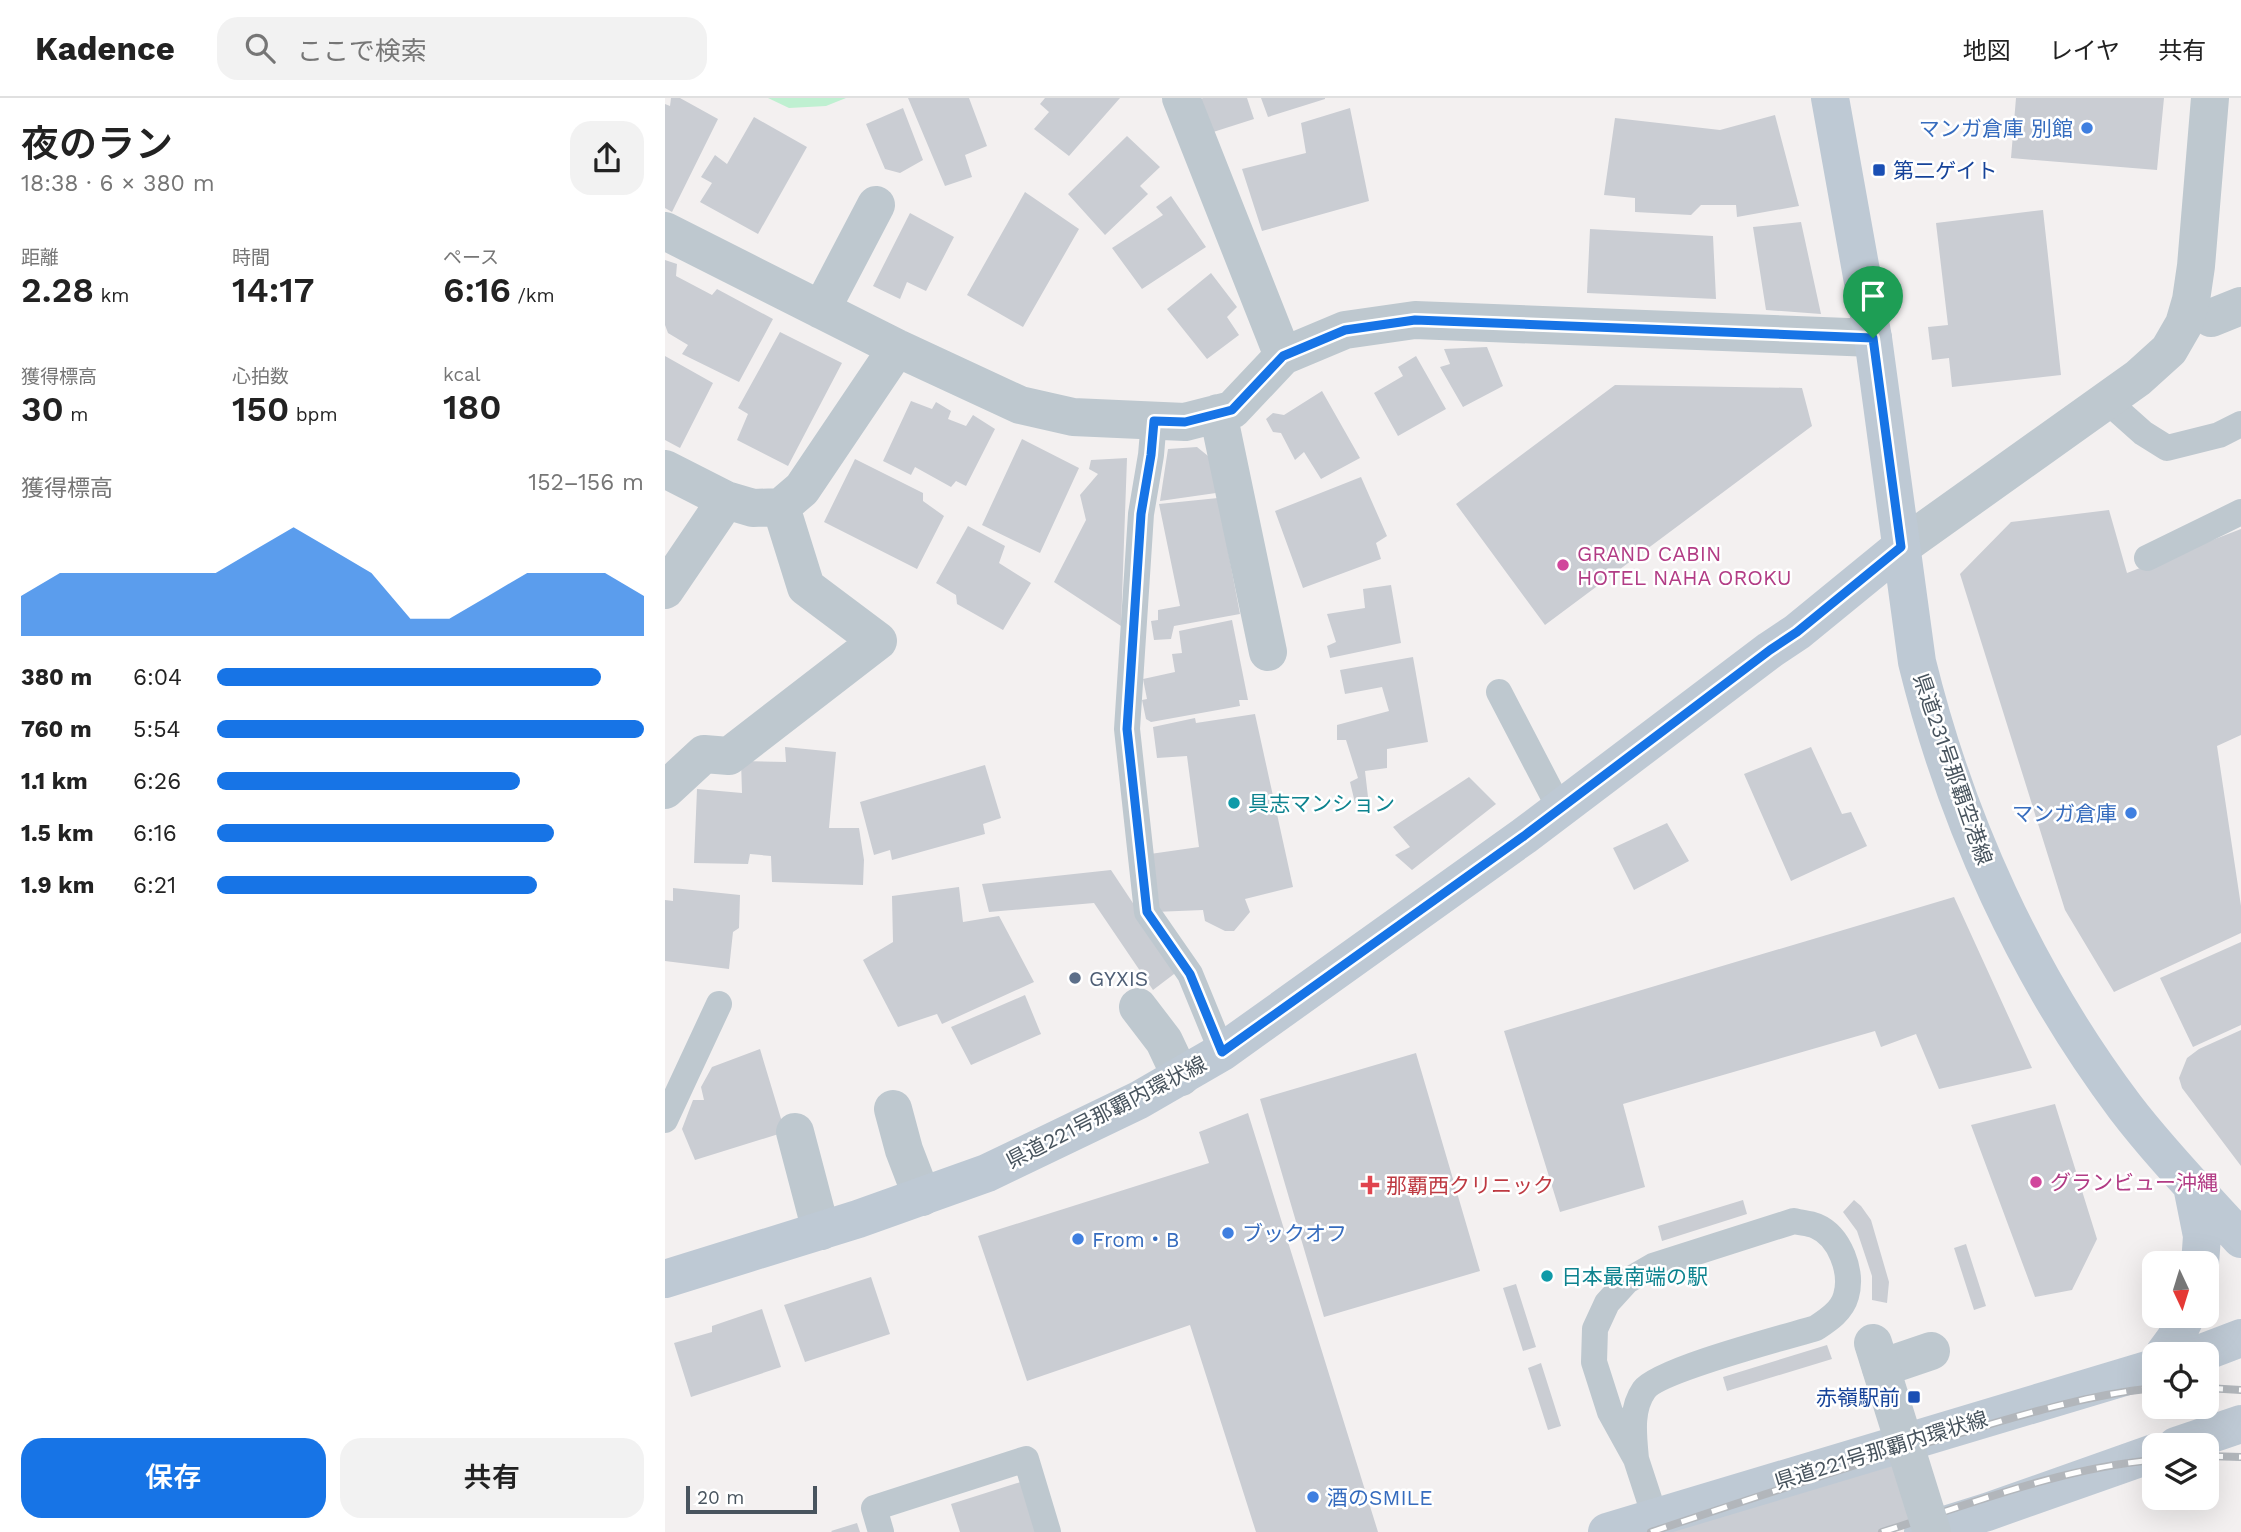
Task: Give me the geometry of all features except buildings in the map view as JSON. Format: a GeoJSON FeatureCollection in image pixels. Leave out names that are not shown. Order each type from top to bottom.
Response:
{"type":"FeatureCollection","features":[{"type":"Feature","properties":{"kind":"main road","name":"県道231号那覇空港線"},"geometry":{"type":"LineString","coordinates":[[1830,98],[1873,338],[1917,662],[1949,768],[1986,867],[2033,964],[2127,1109],[2241,1239]]}},
{"type":"Feature","properties":{"kind":"main road","name":"県道221号那覇内環状線"},"geometry":{"type":"LineString","coordinates":[[665,1279],[821,1231],[987,1173],[1181,1077],[1222,1052],[1560,809],[1797,632],[1901,547]]}},
{"type":"Feature","properties":{"kind":"main road"},"geometry":{"type":"LineString","coordinates":[[2193,1186],[2202,1236],[2201,1251]]}},
{"type":"Feature","properties":{"kind":"main road"},"geometry":{"type":"LineString","coordinates":[[2219,1347],[2241,1338]]}},
{"type":"Feature","properties":{"kind":"main road"},"geometry":{"type":"LineString","coordinates":[[2219,1352],[2241,1349]]}},
{"type":"Feature","properties":{"kind":"main road","name":"県道221号那覇内環状線"},"geometry":{"type":"LineString","coordinates":[[1607,1532],[2142,1372]]}},
{"type":"Feature","properties":{"kind":"main road"},"geometry":{"type":"LineString","coordinates":[[2214,1433],[2241,1424]]}},
{"type":"Feature","properties":{"kind":"main road"},"geometry":{"type":"LineString","coordinates":[[1923,1532],[1990,1522],[2142,1458]]}},
{"type":"Feature","properties":{"kind":"street"},"geometry":{"type":"LineString","coordinates":[[1181,98],[1283,356]]}},
{"type":"Feature","properties":{"kind":"street"},"geometry":{"type":"LineString","coordinates":[[1901,547],[2138,378],[2169,349],[2184,324],[2191,300],[2210,98]]}},
{"type":"Feature","properties":{"kind":"street"},"geometry":{"type":"LineString","coordinates":[[821,310],[876,205]]}},
{"type":"Feature","properties":{"kind":"street"},"geometry":{"type":"LineString","coordinates":[[665,231],[897,348],[1020,405],[1073,417],[1185,422],[1232,410],[1283,356],[1345,330],[1415,320],[1873,338]]}},
{"type":"Feature","properties":{"kind":"street"},"geometry":{"type":"LineString","coordinates":[[665,469],[726,500],[753,508],[781,508],[802,489],[897,348]]}},
{"type":"Feature","properties":{"kind":"street"},"geometry":{"type":"LineString","coordinates":[[1218,413],[1268,652]]}},
{"type":"Feature","properties":{"kind":"street"},"geometry":{"type":"LineString","coordinates":[[665,590],[726,500]]}},
{"type":"Feature","properties":{"kind":"street"},"geometry":{"type":"LineString","coordinates":[[665,790],[704,754],[729,756],[878,641],[806,587],[781,508]]}},
{"type":"Feature","properties":{"kind":"street"},"geometry":{"type":"LineString","coordinates":[[1138,1007],[1164,1041],[1181,1077]]}},
{"type":"Feature","properties":{"kind":"street"},"geometry":{"type":"LineString","coordinates":[[893,1109],[904,1150],[922,1197]]}},
{"type":"Feature","properties":{"kind":"street"},"geometry":{"type":"LineString","coordinates":[[795,1132],[821,1231]]}},
{"type":"Feature","properties":{"kind":"street"},"geometry":{"type":"LineString","coordinates":[[1931,1351],[1877,1355],[1932,1532]]}},
{"type":"Feature","properties":{"kind":"lane"},"geometry":{"type":"LineString","coordinates":[[2106,400],[2143,433],[2167,448],[2219,435],[2241,424]]}},
{"type":"Feature","properties":{"kind":"lane"},"geometry":{"type":"LineString","coordinates":[[1154,421],[1141,514],[1127,729],[1147,912],[1190,974],[1222,1052]]}},
{"type":"Feature","properties":{"kind":"lane"},"geometry":{"type":"LineString","coordinates":[[2147,558],[2241,512]]}},
{"type":"Feature","properties":{"kind":"lane"},"geometry":{"type":"LineString","coordinates":[[1499,692],[1560,809]]}},
{"type":"Feature","properties":{"kind":"lane"},"geometry":{"type":"LineString","coordinates":[[665,1120],[719,1004]]}},
{"type":"Feature","properties":{"kind":"lane"},"geometry":{"type":"LineString","coordinates":[[1636,1459],[1633,1427],[1638,1401],[1646,1387],[1681,1369],[1816,1328],[1835,1314],[1846,1298],[1848,1275],[1842,1254],[1834,1240],[1817,1226],[1794,1222],[1653,1266],[1627,1281],[1607,1303],[1595,1329],[1594,1362],[1610,1412],[1636,1459],[1655,1517]]}},
{"type":"Feature","properties":{"kind":"lane"},"geometry":{"type":"LineString","coordinates":[[881,1532],[874,1508],[1026,1459],[1048,1532]]}},
{"type":"Feature","properties":{"kind":"green space"},"geometry":{"type":"Polygon","coordinates":[[[768,98],[846,98],[826,106],[789,108],[768,98]]]}},
{"type":"Feature","properties":{"kind":"railway"},"geometry":{"type":"LineString","coordinates":[[1651,1532],[1918,1445],[2054,1406],[2142,1389]]}},
{"type":"Feature","properties":{"kind":"railway"},"geometry":{"type":"LineString","coordinates":[[2219,1389],[2241,1390]]}},
{"type":"Feature","properties":{"kind":"railway"},"geometry":{"type":"LineString","coordinates":[[2219,1456],[2241,1457]]}},
{"type":"Feature","properties":{"kind":"railway"},"geometry":{"type":"LineString","coordinates":[[1882,1532],[2051,1479],[2142,1461]]}},
{"type":"Feature","properties":{"kind":"place","name":"マンガ倉庫 別館"},"geometry":{"type":"Point","coordinates":[2087,128]}},
{"type":"Feature","properties":{"kind":"place","name":"第二ゲイト"},"geometry":{"type":"Point","coordinates":[1879,170]}},
{"type":"Feature","properties":{"kind":"place","name":"GRAND CABIN HOTEL NAHA OROKU"},"geometry":{"type":"Point","coordinates":[1563,565]}},
{"type":"Feature","properties":{"kind":"place","name":"具志マンション"},"geometry":{"type":"Point","coordinates":[1234,803]}},
{"type":"Feature","properties":{"kind":"place","name":"マンガ倉庫"},"geometry":{"type":"Point","coordinates":[2131,813]}},
{"type":"Feature","properties":{"kind":"place","name":"GYXIS"},"geometry":{"type":"Point","coordinates":[1075,978]}},
{"type":"Feature","properties":{"kind":"place","name":"グランビュー沖縄"},"geometry":{"type":"Point","coordinates":[2036,1182]}},
{"type":"Feature","properties":{"kind":"place","name":"那覇西クリニック"},"geometry":{"type":"Point","coordinates":[1370,1185]}},
{"type":"Feature","properties":{"kind":"place","name":"ブックオフ"},"geometry":{"type":"Point","coordinates":[1228,1233]}},
{"type":"Feature","properties":{"kind":"place","name":"From・B"},"geometry":{"type":"Point","coordinates":[1078,1239]}},
{"type":"Feature","properties":{"kind":"place","name":"日本最南端の駅"},"geometry":{"type":"Point","coordinates":[1547,1276]}},
{"type":"Feature","properties":{"kind":"place","name":"赤嶺駅前"},"geometry":{"type":"Point","coordinates":[1914,1397]}},
{"type":"Feature","properties":{"kind":"place","name":"酒のSMILE"},"geometry":{"type":"Point","coordinates":[1313,1497]}},
{"type":"Feature","properties":{"kind":"route"},"geometry":{"type":"LineString","coordinates":[[1415,320],[1873,338],[1901,547],[1797,632],[1696,708],[1408,920],[1222,1052],[1190,974],[1147,912],[1127,729],[1141,514],[1154,421],[1185,422],[1232,410],[1283,356],[1345,330],[1415,320]]}}]}
